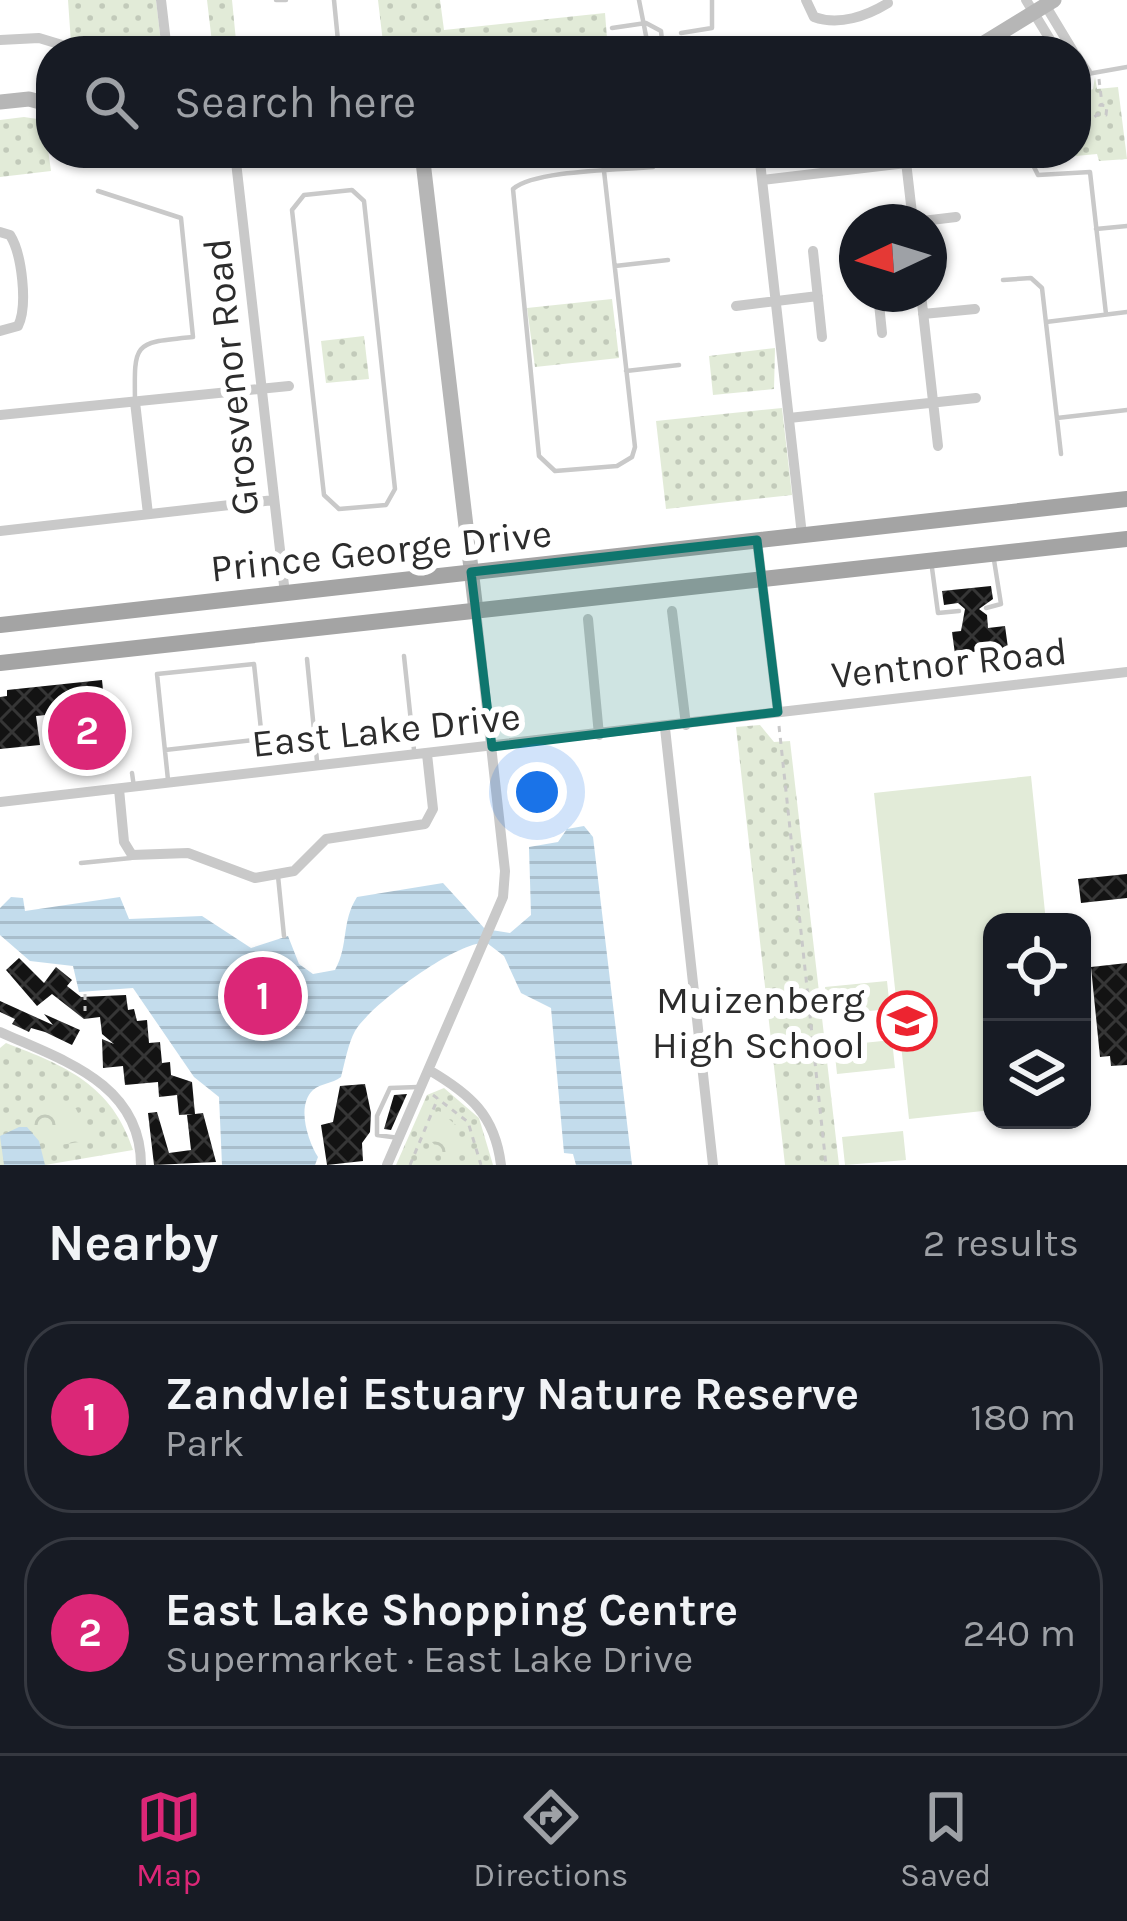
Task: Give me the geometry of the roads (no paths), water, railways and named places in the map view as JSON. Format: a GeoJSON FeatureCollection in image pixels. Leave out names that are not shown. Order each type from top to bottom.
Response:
{"type":"FeatureCollection","features":[{"type":"Feature","properties":{"kind":"main road","name":"Prince George Drive"},"geometry":{"type":"LineString","coordinates":[[0,626],[1127,499]]}},
{"type":"Feature","properties":{"kind":"main road","name":"Prince George Drive"},"geometry":{"type":"LineString","coordinates":[[0,663],[1127,539]]}},
{"type":"Feature","properties":{"kind":"street"},"geometry":{"type":"LineString","coordinates":[[161,0],[165,36]]}},
{"type":"Feature","properties":{"kind":"street"},"geometry":{"type":"LineString","coordinates":[[806,0],[814,17],[825,21],[867,16],[888,3]]}},
{"type":"Feature","properties":{"kind":"street"},"geometry":{"type":"LineString","coordinates":[[993,36],[1041,4]]}},
{"type":"Feature","properties":{"kind":"street"},"geometry":{"type":"LineString","coordinates":[[1041,4],[1052,36]]}},
{"type":"Feature","properties":{"kind":"street"},"geometry":{"type":"LineString","coordinates":[[1041,4],[1063,36]]}},
{"type":"Feature","properties":{"kind":"street"},"geometry":{"type":"LineString","coordinates":[[0,40],[36,38]]}},
{"type":"Feature","properties":{"kind":"street"},"geometry":{"type":"LineString","coordinates":[[0,102],[36,101]]}},
{"type":"Feature","properties":{"kind":"street","name":"Grosvenor Road"},"geometry":{"type":"LineString","coordinates":[[238,168],[285,594]]}},
{"type":"Feature","properties":{"kind":"street"},"geometry":{"type":"LineString","coordinates":[[387,1165],[494,921],[505,871],[424,168]]}},
{"type":"Feature","properties":{"kind":"street"},"geometry":{"type":"LineString","coordinates":[[761,168],[802,536]]}},
{"type":"Feature","properties":{"kind":"street"},"geometry":{"type":"LineString","coordinates":[[762,180],[840,168]]}},
{"type":"Feature","properties":{"kind":"street"},"geometry":{"type":"LineString","coordinates":[[906,168],[911,204]]}},
{"type":"Feature","properties":{"kind":"street"},"geometry":{"type":"LineString","coordinates":[[947,218],[956,217]]}},
{"type":"Feature","properties":{"kind":"street"},"geometry":{"type":"LineString","coordinates":[[0,232],[10,235],[16,246],[23,314],[18,326],[0,331]]}},
{"type":"Feature","properties":{"kind":"street"},"geometry":{"type":"LineString","coordinates":[[813,251],[822,337]]}},
{"type":"Feature","properties":{"kind":"street"},"geometry":{"type":"LineString","coordinates":[[736,306],[818,296]]}},
{"type":"Feature","properties":{"kind":"street"},"geometry":{"type":"LineString","coordinates":[[938,446],[923,314],[975,308]]}},
{"type":"Feature","properties":{"kind":"street"},"geometry":{"type":"LineString","coordinates":[[880,312],[882,333]]}},
{"type":"Feature","properties":{"kind":"street"},"geometry":{"type":"LineString","coordinates":[[0,415],[289,386]]}},
{"type":"Feature","properties":{"kind":"street"},"geometry":{"type":"LineString","coordinates":[[789,418],[976,398]]}},
{"type":"Feature","properties":{"kind":"street"},"geometry":{"type":"LineString","coordinates":[[135,402],[148,514]]}},
{"type":"Feature","properties":{"kind":"street"},"geometry":{"type":"LineString","coordinates":[[0,531],[274,500]]}},
{"type":"Feature","properties":{"kind":"street"},"geometry":{"type":"LineString","coordinates":[[758,541],[778,712]]}},
{"type":"Feature","properties":{"kind":"street"},"geometry":{"type":"LineString","coordinates":[[672,611],[686,725]]}},
{"type":"Feature","properties":{"kind":"street"},"geometry":{"type":"LineString","coordinates":[[588,620],[599,735]]}},
{"type":"Feature","properties":{"kind":"street","name":"Ventnor Road"},"geometry":{"type":"LineString","coordinates":[[778,712],[1127,672]]}},
{"type":"Feature","properties":{"kind":"street","name":"East Lake Drive"},"geometry":{"type":"LineString","coordinates":[[0,802],[778,712]]}},
{"type":"Feature","properties":{"kind":"street"},"geometry":{"type":"LineString","coordinates":[[665,728],[713,1165]]}},
{"type":"Feature","properties":{"kind":"street"},"geometry":{"type":"LineString","coordinates":[[119,789],[125,848],[136,857],[188,853],[247,877],[278,875],[294,871],[326,839],[429,821],[421,755]]}},
{"type":"Feature","properties":{"kind":"street"},"geometry":{"type":"LineString","coordinates":[[0,1032],[85,1070],[114,1093],[135,1128],[141,1165]]}},
{"type":"Feature","properties":{"kind":"street"},"geometry":{"type":"LineString","coordinates":[[429,1070],[475,1100],[494,1132],[500,1165]]}},
{"type":"Feature","properties":{"kind":"lane"},"geometry":{"type":"LineString","coordinates":[[276,0],[286,0]]}},
{"type":"Feature","properties":{"kind":"lane"},"geometry":{"type":"LineString","coordinates":[[334,0],[338,36]]}},
{"type":"Feature","properties":{"kind":"lane"},"geometry":{"type":"LineString","coordinates":[[639,0],[647,36]]}},
{"type":"Feature","properties":{"kind":"lane"},"geometry":{"type":"LineString","coordinates":[[681,33],[712,28],[712,0]]}},
{"type":"Feature","properties":{"kind":"lane"},"geometry":{"type":"LineString","coordinates":[[612,28],[646,23],[662,36]]}},
{"type":"Feature","properties":{"kind":"lane"},"geometry":{"type":"LineString","coordinates":[[1091,74],[1127,67]]}},
{"type":"Feature","properties":{"kind":"lane"},"geometry":{"type":"LineString","coordinates":[[604,168],[604,172],[615,266],[626,371],[632,457],[617,466],[548,469],[539,456],[511,197],[526,180],[604,172],[643,168]]}},
{"type":"Feature","properties":{"kind":"lane"},"geometry":{"type":"LineString","coordinates":[[1034,168],[1038,175],[1090,172],[1106,314]]}},
{"type":"Feature","properties":{"kind":"lane"},"geometry":{"type":"LineString","coordinates":[[98,190],[181,218],[194,337],[149,341],[138,349],[133,361],[135,402]]}},
{"type":"Feature","properties":{"kind":"lane"},"geometry":{"type":"LineString","coordinates":[[352,190],[364,201],[381,356],[395,489],[386,505],[339,509],[327,504],[310,383],[293,205],[304,195],[352,190]]}},
{"type":"Feature","properties":{"kind":"lane"},"geometry":{"type":"LineString","coordinates":[[1096,230],[1127,226]]}},
{"type":"Feature","properties":{"kind":"lane"},"geometry":{"type":"LineString","coordinates":[[615,266],[668,260]]}},
{"type":"Feature","properties":{"kind":"lane"},"geometry":{"type":"LineString","coordinates":[[1003,280],[1037,282],[1061,454]]}},
{"type":"Feature","properties":{"kind":"lane"},"geometry":{"type":"LineString","coordinates":[[1046,322],[1127,312]]}},
{"type":"Feature","properties":{"kind":"lane"},"geometry":{"type":"LineString","coordinates":[[626,371],[680,364]]}},
{"type":"Feature","properties":{"kind":"lane"},"geometry":{"type":"LineString","coordinates":[[289,386],[310,383]]}},
{"type":"Feature","properties":{"kind":"lane"},"geometry":{"type":"LineString","coordinates":[[1057,418],[1127,410]]}},
{"type":"Feature","properties":{"kind":"lane"},"geometry":{"type":"LineString","coordinates":[[986,608],[1001,604],[993,554]]}},
{"type":"Feature","properties":{"kind":"lane"},"geometry":{"type":"LineString","coordinates":[[932,561],[938,613],[958,611]]}},
{"type":"Feature","properties":{"kind":"lane"},"geometry":{"type":"LineString","coordinates":[[404,656],[421,755]]}},
{"type":"Feature","properties":{"kind":"lane"},"geometry":{"type":"LineString","coordinates":[[307,659],[318,766]]}},
{"type":"Feature","properties":{"kind":"lane"},"geometry":{"type":"LineString","coordinates":[[165,750],[262,740],[254,664],[157,674],[168,783]]}},
{"type":"Feature","properties":{"kind":"lane"},"geometry":{"type":"LineString","coordinates":[[132,773],[134,787]]}},
{"type":"Feature","properties":{"kind":"lane"},"geometry":{"type":"LineString","coordinates":[[81,863],[136,857]]}},
{"type":"Feature","properties":{"kind":"lane"},"geometry":{"type":"LineString","coordinates":[[278,875],[284,936]]}},
{"type":"Feature","properties":{"kind":"lane"},"geometry":{"type":"LineString","coordinates":[[399,1138],[377,1135],[377,1117],[390,1088],[421,1088]]}},
{"type":"Feature","properties":{"kind":"water"},"geometry":{"type":"Polygon","coordinates":[[[584,826],[593,837],[632,1165],[576,1165],[573,1154],[564,1153],[551,1008],[521,993],[504,956],[487,943],[457,951],[416,976],[355,1031],[341,1077],[313,1090],[305,1105],[308,1133],[318,1157],[315,1165],[222,1165],[219,1097],[194,1077],[133,988],[79,992],[73,966],[30,961],[0,935],[0,908],[11,897],[23,898],[25,911],[120,897],[129,919],[202,916],[251,948],[288,936],[299,964],[313,974],[335,970],[357,897],[443,883],[485,929],[510,933],[531,915],[529,847],[558,842],[567,829],[584,826]]]}},
{"type":"Feature","properties":{"kind":"water"},"geometry":{"type":"Polygon","coordinates":[[[27,1127],[39,1141],[45,1165],[4,1165],[0,1136],[27,1127]]]}},
{"type":"Feature","properties":{"kind":"place","name":"East Lake Shopping Centre"},"geometry":{"type":"Point","coordinates":[87,731]}},
{"type":"Feature","properties":{"kind":"place","name":"Zandvlei Estuary Nature Reserve"},"geometry":{"type":"Point","coordinates":[263,996]}},
{"type":"Feature","properties":{"kind":"place","name":"Muizenberg High School"},"geometry":{"type":"Point","coordinates":[907,1021]}}]}
